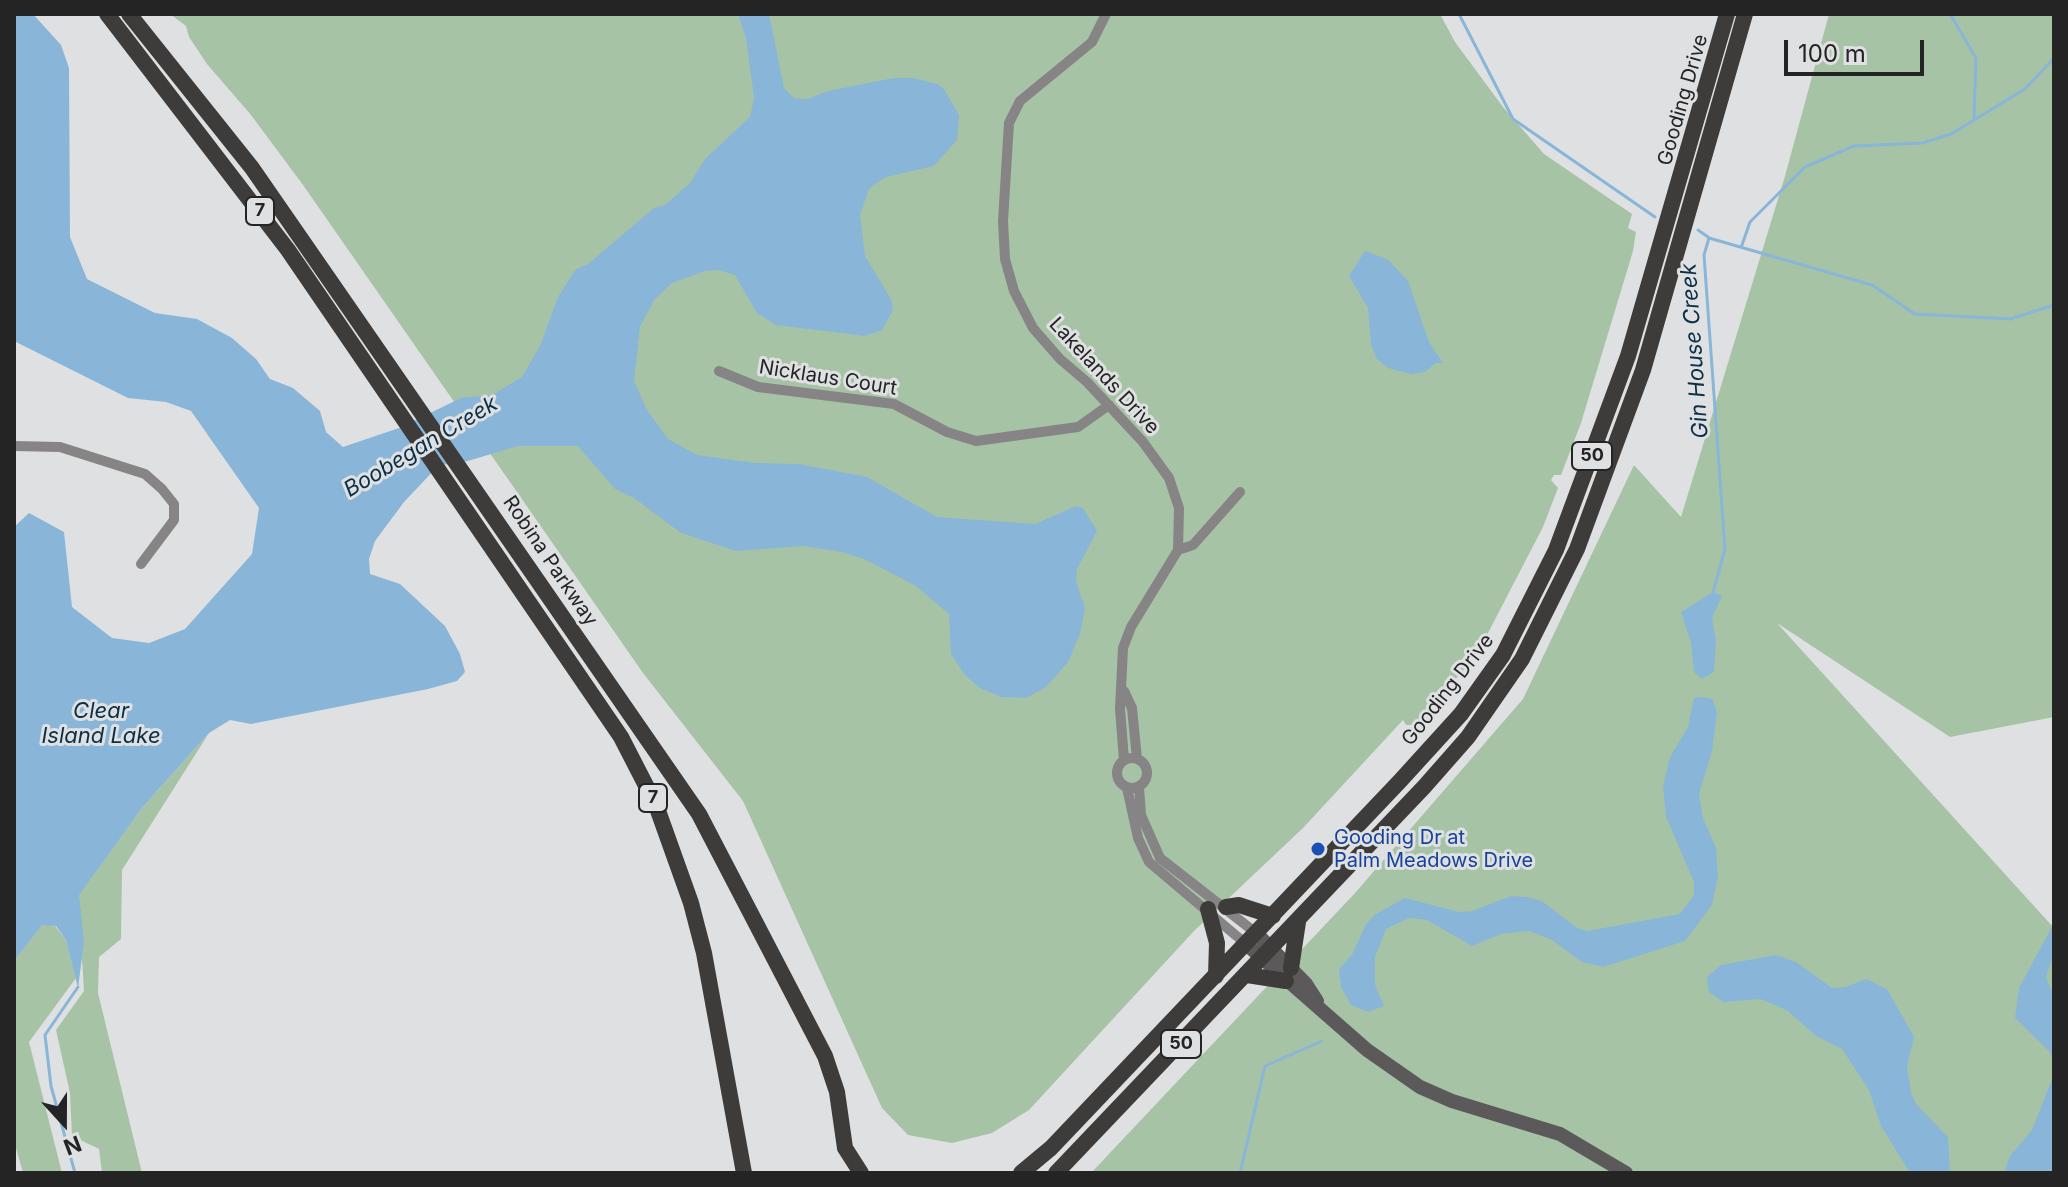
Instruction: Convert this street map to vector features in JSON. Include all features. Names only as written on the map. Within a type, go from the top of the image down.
[{"type":"main road","name":"Robina Parkway","points":[[107,14],[229,168],[403,414],[603,707],[656,805],[681,870],[704,953],[744,1173]]},
{"type":"main road","name":"Robina Parkway","points":[[129,14],[252,168],[421,407],[714,840],[825,1056],[837,1092],[845,1148],[861,1173]]},
{"type":"main road","name":"Gooding Drive","points":[[1021,1173],[1051,1148],[1216,976],[1461,714],[1503,655],[1537,594],[1578,496],[1628,356],[1727,14]]},
{"type":"main road","name":"Gooding Drive","points":[[1061,1170],[1298,922],[1468,737],[1505,686],[1547,614],[1597,498],[1643,370],[1745,14]]},
{"type":"main road","points":[[1226,907],[1239,905],[1273,916]]},
{"type":"main road","points":[[1208,909],[1217,943],[1216,976]]},
{"type":"main road","points":[[1247,975],[1288,975],[1298,922]]},
{"type":"street","name":"Lakelands Drive","points":[[1106,14],[1092,42],[1020,101],[1009,123],[1003,221],[1005,259],[1014,291],[1033,328],[1060,359],[1109,405],[1169,478],[1179,508],[1178,550]]},
{"type":"street","name":"Nicklaus Court","points":[[719,371],[758,387],[894,404],[947,432],[976,441],[1078,427],[1109,405]]},
{"type":"street","points":[[14,446],[60,447],[145,474],[162,489],[174,504],[174,520],[141,564]]},
{"type":"street","points":[[1240,492],[1193,545],[1178,550],[1131,627],[1123,648],[1120,709],[1124,760],[1117,772],[1119,782],[1127,788],[1138,838],[1149,862],[1251,939],[1367,1050],[1420,1087],[1452,1101],[1560,1134],[1626,1173]]},
{"type":"street","points":[[1123,689],[1132,708],[1137,759],[1147,772],[1139,787],[1141,815],[1160,858],[1226,907],[1251,939]]},
{"type":"street","points":[[1124,760],[1137,759]]},
{"type":"street","points":[[1127,788],[1139,787]]},
{"type":"green space","points":[[170,14],[1440,14],[1455,42],[1503,107],[1544,154],[1632,214],[1628,228],[1636,232],[1581,423],[1561,475],[1554,475],[1551,480],[1558,488],[1543,527],[1475,658],[1413,725],[1406,725],[1403,720],[1303,828],[1194,931],[1029,1110],[992,1133],[952,1143],[908,1135],[882,1108],[743,801],[643,673],[303,185],[251,115],[207,64],[189,37],[186,26]]},
{"type":"green space","points":[[1829,14],[2054,14],[2054,717],[1950,737],[1777,623],[2054,928],[2054,1173],[1091,1173],[1355,893],[1523,699],[1634,465],[1681,517],[1785,176]]},
{"type":"green space","points":[[209,733],[122,870],[121,939],[99,957],[98,993],[142,1173],[102,1173],[99,1149],[72,1136],[70,1093],[56,1030],[84,991],[78,895],[142,808]]},
{"type":"green space","points":[[42,924],[55,926],[66,940],[76,978],[29,1042],[62,1173],[23,1173],[14,1141],[14,961]]},
{"type":"water","points":[[14,14],[33,14],[61,45],[69,68],[70,237],[87,279],[155,313],[197,319],[232,338],[256,359],[270,379],[293,388],[320,411],[326,432],[343,447],[399,428],[461,398],[492,395],[522,377],[540,346],[558,297],[576,269],[588,264],[654,208],[665,205],[690,183],[705,159],[750,117],[754,98],[746,38],[738,14],[769,14],[784,88],[794,98],[807,99],[828,91],[894,78],[913,78],[937,84],[944,89],[959,115],[957,140],[934,166],[886,177],[875,184],[869,189],[860,215],[865,256],[891,299],[893,310],[882,330],[865,336],[776,325],[757,313],[735,275],[718,270],[705,271],[672,283],[654,300],[640,327],[634,381],[647,410],[668,439],[697,455],[756,463],[799,464],[867,477],[937,517],[1035,524],[1076,506],[1083,508],[1097,531],[1077,569],[1076,581],[1085,608],[1080,634],[1068,662],[1046,687],[1026,698],[1001,697],[980,688],[964,674],[951,654],[949,614],[916,586],[864,559],[842,552],[803,546],[736,551],[681,533],[634,498],[615,489],[578,446],[518,446],[461,463],[439,465],[404,502],[375,541],[369,559],[370,574],[400,584],[445,626],[460,654],[465,672],[457,681],[428,689],[251,724],[230,720],[209,733],[142,808],[79,895],[84,942],[78,988],[66,940],[56,926],[42,925],[14,961],[14,527],[29,513],[64,532],[72,607],[112,638],[149,643],[185,629],[252,554],[259,508],[191,411],[166,402],[128,398],[14,341]]},
{"type":"water","points":[[1365,251],[1387,259],[1408,281],[1429,342],[1443,363],[1436,363],[1425,372],[1412,374],[1388,368],[1377,359],[1371,345],[1368,308],[1349,276]]},
{"type":"water","points":[[1713,592],[1722,596],[1712,618],[1716,641],[1714,672],[1702,679],[1694,672],[1691,643],[1681,612]]},
{"type":"water","points":[[1694,698],[1712,699],[1717,712],[1712,751],[1699,794],[1703,818],[1716,848],[1718,877],[1712,905],[1685,941],[1603,967],[1582,962],[1552,940],[1529,931],[1501,934],[1472,946],[1427,920],[1409,918],[1386,929],[1375,957],[1375,985],[1384,1006],[1368,1012],[1351,1005],[1341,987],[1339,969],[1352,955],[1366,924],[1376,914],[1405,898],[1459,912],[1472,911],[1511,896],[1527,897],[1542,901],[1577,928],[1587,931],[1680,914],[1694,895],[1694,882],[1666,817],[1663,786],[1670,757],[1688,727]]},
{"type":"water","points":[[2054,923],[2054,953],[2046,977],[2054,997],[2054,1062],[2050,1052],[2015,1018],[2019,988]]},
{"type":"water","points":[[1776,955],[1796,962],[1832,988],[1846,987],[1866,979],[1887,989],[1914,1037],[1907,1066],[1911,1093],[1916,1104],[1948,1137],[1950,1173],[1910,1173],[1881,1126],[1869,1090],[1842,1049],[1816,1036],[1788,1011],[1773,1004],[1760,999],[1723,1002],[1709,992],[1707,977],[1721,965]]},
{"type":"water","points":[[2054,1074],[2054,1168],[2050,1173],[2004,1173],[2010,1156],[2032,1130]]},
{"type":"waterway","points":[[1459,14],[1513,119],[1655,217]]},
{"type":"waterway","points":[[1950,14],[1976,58],[1974,118]]},
{"type":"waterway","points":[[1742,245],[1750,222],[1805,167],[1854,146],[1922,143],[1951,134],[2025,89],[2054,58]]},
{"type":"waterway","points":[[1698,230],[1708,237]]},
{"type":"waterway","name":"Gin House Creek","points":[[1712,596],[1725,549],[1704,255],[1709,238],[1872,285],[1915,314],[2010,319],[2054,305]]},
{"type":"waterway","points":[[75,1173],[51,1086],[45,1035],[78,987]]},
{"type":"waterway","name":"Gin House Creek","points":[[1240,1173],[1265,1066],[1322,1041]]},
{"type":"place","name":"Gooding Dr at Palm Meadows Drive","points":[[1318,849]]},
{"type":"water label","name":"Boobegan Creek","points":[[421,447]]},
{"type":"water label","name":"Clear Island Lake","points":[[101,724]]}]
